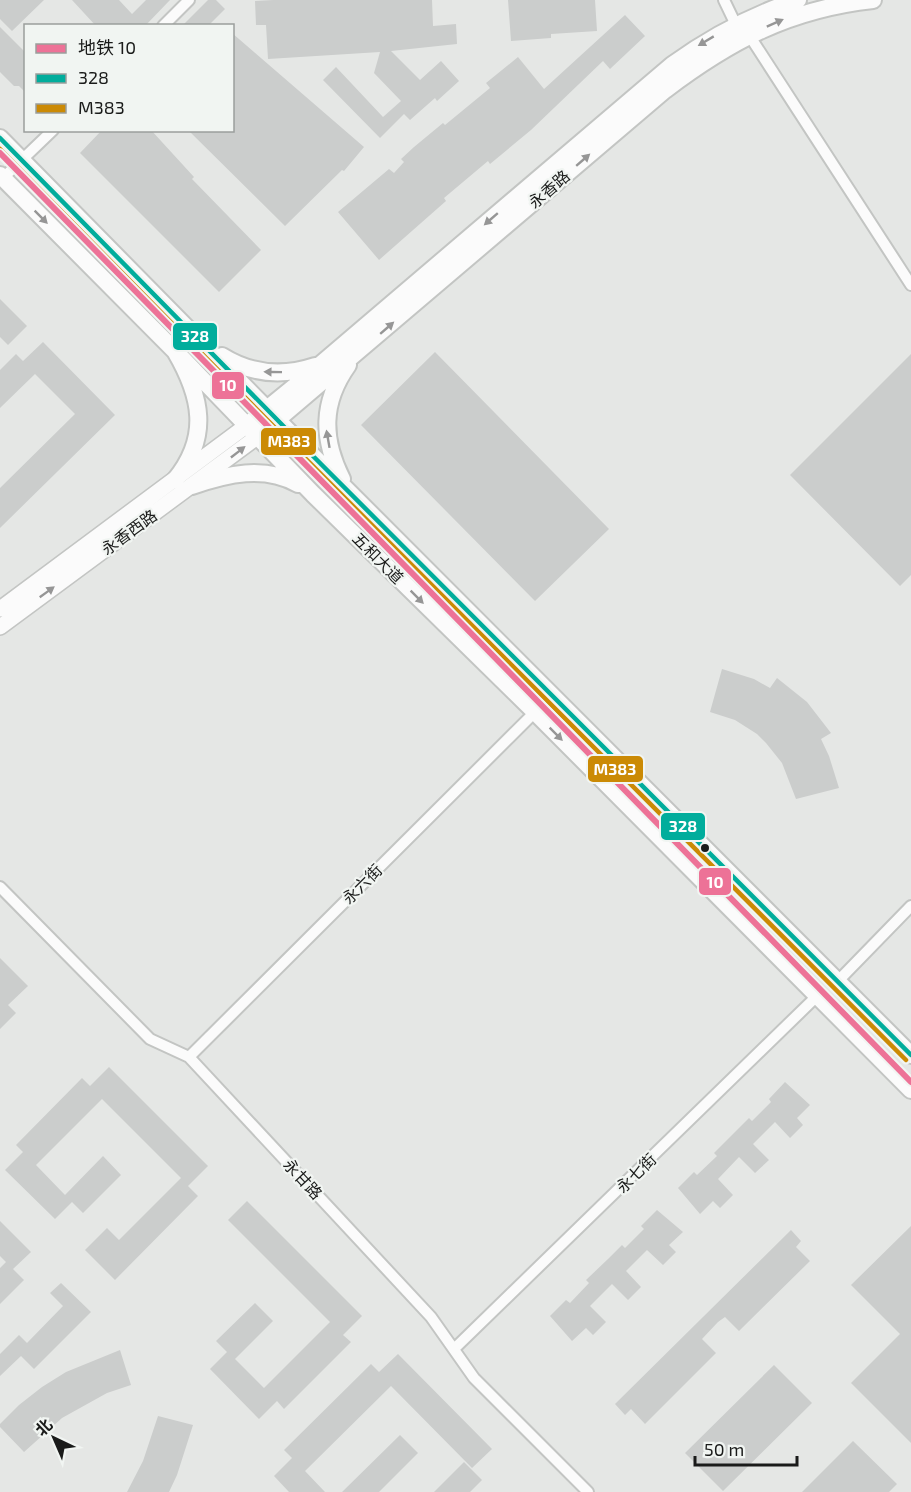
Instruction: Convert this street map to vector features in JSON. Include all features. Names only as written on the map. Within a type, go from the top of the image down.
[{"type":"main road","name":"永香路","points":[[272,414],[357,353],[665,90],[743,30],[755,16],[798,0]]},
{"type":"main road","name":"永香路","points":[[252,431],[328,358],[672,65],[699,46],[743,30],[816,9],[873,0]]},
{"type":"main road","name":"五和大道","points":[[0,138],[911,1055]]},
{"type":"main road","name":"五和大道","points":[[1,176],[313,494],[911,1090]]},
{"type":"main road","points":[[175,480],[192,455],[198,428],[194,392],[190,379],[175,351],[198,339],[242,366],[273,374],[303,370],[328,358]]},
{"type":"main road","points":[[333,514],[352,494],[334,460],[326,430],[327,414],[338,385],[357,353]]},
{"type":"main road","name":"永香西路","points":[[0,609],[175,480],[252,431]]},
{"type":"main road","name":"永香西路","points":[[0,627],[192,486],[252,431]]},
{"type":"main road","points":[[192,486],[230,474],[261,472],[286,477],[313,494]]},
{"type":"street","points":[[165,24],[189,0]]},
{"type":"street","points":[[724,0],[911,285]]},
{"type":"street","points":[[1,176],[22,160],[51,132]]},
{"type":"street","name":"永六街","points":[[189,1057],[534,712]]},
{"type":"street","name":"永甘路","points":[[0,887],[150,1039],[189,1057],[431,1317],[466,1370],[588,1492]]},
{"type":"street","points":[[838,981],[911,906]]},
{"type":"street","name":"永七街","points":[[454,1349],[817,996]]},
{"type":"building","points":[[0,0],[44,0],[12,31],[0,19]]},
{"type":"building","points":[[72,0],[119,0],[132,14],[146,0],[170,0],[147,24],[94,24]]},
{"type":"building","points":[[208,0],[216,0],[225,9],[210,24],[184,24]]},
{"type":"building","points":[[432,0],[433,26],[456,24],[457,44],[391,51],[420,80],[441,61],[459,81],[437,101],[435,98],[410,120],[404,114],[380,138],[323,80],[336,67],[383,117],[401,101],[374,73],[380,52],[268,59],[266,25],[256,25],[255,1]]},
{"type":"building","points":[[508,0],[595,0],[597,31],[551,34],[551,38],[511,41]]},
{"type":"building","points":[[625,15],[645,36],[610,69],[603,61],[531,130],[490,164],[488,161],[444,198],[446,201],[379,260],[338,212],[389,169],[394,173],[404,162],[401,159],[443,123],[445,125],[490,88],[486,83],[518,57],[544,89]]},
{"type":"building","points":[[0,27],[24,51],[24,91],[19,86],[14,86],[0,72]]},
{"type":"building","points":[[234,35],[364,147],[344,171],[342,170],[285,226],[190,132],[234,132]]},
{"type":"building","points":[[100,132],[153,132],[194,177],[192,179],[261,250],[219,292],[80,153]]},
{"type":"building","points":[[0,299],[27,326],[8,345],[0,337]]},
{"type":"building","points":[[43,342],[115,415],[0,528],[0,488],[75,414],[35,374],[0,408],[0,370],[16,354],[23,361]]},
{"type":"building","points":[[435,352],[609,529],[535,601],[361,425]]},
{"type":"building","points":[[911,354],[911,575],[900,586],[790,475]]},
{"type":"building","points":[[722,669],[754,679],[770,688],[777,678],[807,702],[831,733],[821,739],[839,788],[796,799],[782,763],[766,743],[757,734],[735,720],[710,712]]},
{"type":"building","points":[[0,958],[28,986],[8,1005],[16,1013],[0,1029]]},
{"type":"building","points":[[109,1067],[208,1166],[188,1186],[198,1196],[115,1280],[85,1250],[107,1228],[119,1240],[181,1178],[102,1099],[36,1165],[65,1195],[103,1156],[121,1175],[83,1213],[72,1202],[55,1219],[5,1170],[23,1152],[16,1145],[82,1078],[90,1086]]},
{"type":"building","points":[[785,1082],[810,1105],[797,1118],[803,1125],[790,1138],[775,1122],[753,1144],[769,1160],[755,1173],[739,1157],[718,1179],[733,1195],[720,1208],[713,1201],[700,1214],[678,1188],[694,1172],[697,1175],[717,1156],[714,1153],[749,1118],[752,1121],[771,1102],[769,1099]]},
{"type":"building","points":[[247,1201],[362,1316],[343,1335],[351,1342],[284,1409],[277,1401],[259,1419],[210,1369],[227,1352],[216,1341],[255,1303],[273,1321],[235,1359],[264,1388],[330,1322],[228,1220]]},
{"type":"building","points":[[657,1210],[683,1232],[669,1245],[676,1252],[663,1265],[647,1250],[626,1271],[641,1287],[628,1300],[612,1284],[590,1306],[606,1322],[593,1335],[586,1328],[572,1341],[550,1316],[566,1300],[570,1303],[589,1283],[586,1280],[622,1245],[625,1248],[644,1229],[641,1226]]},
{"type":"building","points":[[0,1221],[31,1252],[13,1269],[24,1280],[0,1304],[0,1268],[6,1262],[0,1256]]},
{"type":"building","points":[[911,1226],[911,1443],[851,1383],[900,1334],[851,1285]]},
{"type":"building","points":[[791,1230],[801,1241],[796,1247],[810,1261],[739,1331],[725,1317],[718,1322],[702,1339],[716,1353],[645,1424],[631,1409],[625,1415],[615,1404]]},
{"type":"building","points":[[61,1283],[91,1312],[34,1369],[21,1356],[0,1376],[0,1354],[19,1335],[27,1343],[63,1306],[50,1293]]},
{"type":"building","points":[[120,1350],[131,1385],[107,1393],[62,1418],[24,1452],[0,1427],[0,1424],[19,1405],[42,1387],[66,1372]]},
{"type":"building","points":[[398,1354],[492,1449],[472,1468],[391,1386],[305,1471],[325,1492],[289,1492],[274,1476],[292,1458],[284,1450],[371,1364],[379,1372]]},
{"type":"building","points":[[774,1365],[812,1403],[723,1491],[685,1453]]},
{"type":"building","points":[[158,1416],[193,1425],[177,1475],[169,1492],[127,1492],[143,1461]]},
{"type":"building","points":[[400,1435],[418,1453],[379,1492],[342,1492]]},
{"type":"building","points":[[853,1441],[897,1484],[889,1492],[802,1492]]},
{"type":"building","points":[[464,1462],[482,1480],[470,1492],[434,1492]]},
{"type":"metro line","name":"10","points":[[0,153],[911,1082]]},
{"type":"transit line","name":"328","points":[[0,138],[305,448],[911,1055]]},
{"type":"transit line","name":"M383","points":[[0,149],[906,1060]]}]
